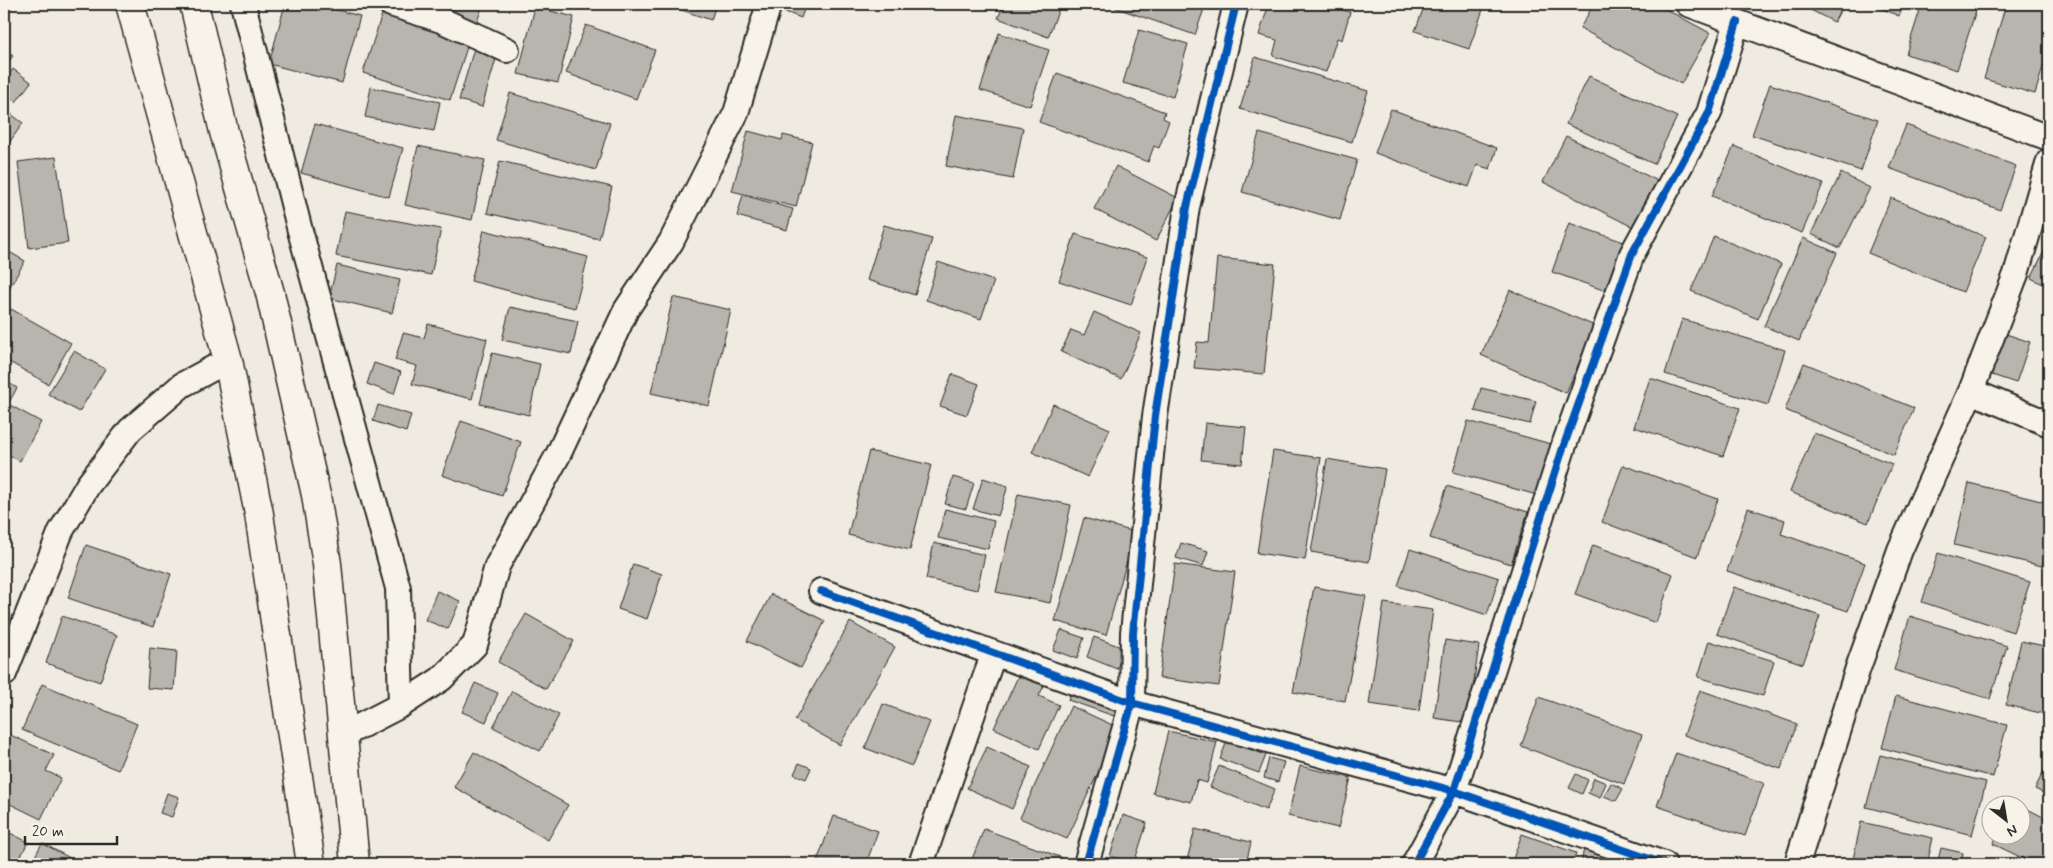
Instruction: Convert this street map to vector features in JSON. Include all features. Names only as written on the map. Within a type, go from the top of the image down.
[{"type":"main road","points":[[130,4],[228,360],[259,514],[311,864]]},
{"type":"main road","points":[[194,4],[224,132],[270,293],[316,495],[327,564],[355,864]]},
{"type":"street","points":[[244,4],[298,227],[398,588],[401,705]]},
{"type":"street","points":[[390,4],[441,20],[507,50]]},
{"type":"street","points":[[343,735],[401,705],[441,679],[474,645],[497,566],[558,455],[626,310],[671,242],[736,113],[770,4]]},
{"type":"street","points":[[1086,864],[1132,703],[1133,633],[1154,416],[1187,207],[1236,4]]},
{"type":"street","points":[[1688,4],[2049,138]]},
{"type":"street","points":[[1414,864],[1454,791],[1564,448],[1632,254],[1709,113],[1737,22]]},
{"type":"street","points":[[1797,864],[1858,668],[1900,550],[1971,391],[2016,274],[2049,161]]},
{"type":"street","points":[[4,674],[61,531],[88,485],[130,430],[149,413],[182,385],[228,360]]},
{"type":"street","points":[[1971,391],[2049,424]]},
{"type":"street","points":[[821,591],[1132,703],[1454,791],[1664,864]]},
{"type":"street","points":[[921,864],[994,654]]},
{"type":"building","points":[[285,4],[314,4],[360,16],[342,83],[269,64]]},
{"type":"building","points":[[423,4],[483,4],[477,22]]},
{"type":"building","points":[[664,4],[716,4],[711,20]]},
{"type":"building","points":[[773,4],[806,4],[801,18],[772,7]]},
{"type":"building","points":[[1004,4],[1061,4],[1048,37],[998,18]]},
{"type":"building","points":[[1105,4],[1198,4],[1205,6],[1195,35]]},
{"type":"building","points":[[1269,4],[1323,4],[1350,12],[1342,40],[1337,38],[1326,72],[1273,56],[1277,40],[1259,35]]},
{"type":"building","points":[[1425,4],[1485,4],[1469,49],[1415,31]]},
{"type":"building","points":[[1594,4],[1656,4],[1710,33],[1681,84],[1580,28]]},
{"type":"building","points":[[1799,4],[1844,4],[1834,22]]},
{"type":"building","points":[[1871,4],[1905,4],[1899,16]]},
{"type":"building","points":[[1922,4],[1978,4],[1957,70],[1906,54]]},
{"type":"building","points":[[2006,4],[2049,4],[2049,47],[2035,94],[1984,79]]},
{"type":"building","points":[[535,7],[574,17],[558,83],[518,74]]},
{"type":"building","points":[[382,14],[469,41],[450,100],[363,73]]},
{"type":"building","points":[[586,25],[655,50],[636,99],[566,73]]},
{"type":"building","points":[[1139,30],[1188,44],[1173,97],[1123,83]]},
{"type":"building","points":[[999,33],[1049,50],[1030,106],[980,90]]},
{"type":"building","points":[[475,45],[498,52],[482,107],[459,100]]},
{"type":"building","points":[[4,49],[13,56],[4,67]]},
{"type":"building","points":[[1255,57],[1368,91],[1352,142],[1240,109]]},
{"type":"building","points":[[13,69],[31,82],[16,102],[4,93],[4,82]]},
{"type":"building","points":[[1057,73],[1165,112],[1163,118],[1169,121],[1159,148],[1154,146],[1148,162],[1039,122]]},
{"type":"building","points":[[1589,76],[1677,117],[1654,164],[1566,124]]},
{"type":"building","points":[[1770,84],[1878,120],[1861,171],[1752,135]]},
{"type":"building","points":[[371,87],[440,102],[434,131],[365,117]]},
{"type":"building","points":[[510,93],[610,123],[596,170],[496,140]]},
{"type":"building","points":[[4,109],[23,123],[4,150]]},
{"type":"building","points":[[1391,109],[1497,148],[1490,169],[1477,165],[1469,187],[1375,153]]},
{"type":"building","points":[[956,115],[1023,128],[1013,179],[946,166]]},
{"type":"building","points":[[315,124],[403,148],[389,197],[301,173]]},
{"type":"building","points":[[1906,125],[2016,166],[2000,210],[1889,168]]},
{"type":"building","points":[[748,131],[782,140],[783,135],[812,142],[796,207],[732,191]]},
{"type":"building","points":[[1259,133],[1357,160],[1340,220],[1242,192]]},
{"type":"building","points":[[1566,136],[1658,181],[1635,228],[1543,182]]},
{"type":"building","points":[[418,146],[485,160],[472,220],[405,205]]},
{"type":"building","points":[[1734,146],[1823,184],[1802,233],[1712,196]]},
{"type":"building","points":[[56,157],[68,243],[29,248],[18,162]]},
{"type":"building","points":[[500,161],[612,187],[599,239],[487,213]]},
{"type":"building","points":[[1116,166],[1178,198],[1156,241],[1094,209]]},
{"type":"building","points":[[1841,173],[1870,188],[1840,248],[1811,234]]},
{"type":"building","points":[[743,195],[793,209],[787,230],[737,216]]},
{"type":"building","points":[[1891,198],[1986,237],[1963,292],[1868,253]]},
{"type":"building","points":[[345,211],[441,229],[431,275],[336,256]]},
{"type":"building","points":[[1569,223],[1624,242],[1606,291],[1552,272]]},
{"type":"building","points":[[884,225],[932,239],[915,295],[867,280]]},
{"type":"building","points":[[484,230],[588,257],[575,308],[471,281]]},
{"type":"building","points":[[1075,234],[1147,257],[1131,305],[1059,281]]},
{"type":"building","points":[[1714,236],[1781,264],[1758,319],[1691,291]]},
{"type":"building","points":[[1803,238],[1837,253],[1799,341],[1764,326]]},
{"type":"building","points":[[2049,241],[2049,287],[2031,278]]},
{"type":"building","points":[[4,249],[25,261],[4,297]]},
{"type":"building","points":[[1217,258],[1275,264],[1264,374],[1194,368],[1197,342],[1209,343]]},
{"type":"building","points":[[938,262],[994,281],[981,319],[926,300]]},
{"type":"building","points":[[337,265],[400,280],[392,313],[329,298]]},
{"type":"building","points":[[1510,290],[1595,326],[1566,393],[1481,355]]},
{"type":"building","points":[[673,297],[731,310],[709,406],[651,393]]},
{"type":"building","points":[[510,307],[578,321],[571,354],[502,340]]},
{"type":"building","points":[[11,309],[71,343],[48,384],[4,359],[4,322]]},
{"type":"building","points":[[1094,312],[1141,333],[1121,379],[1061,352],[1071,330],[1084,335]]},
{"type":"building","points":[[1682,319],[1785,350],[1768,405],[1665,374]]},
{"type":"building","points":[[428,324],[487,339],[472,399],[412,384],[417,366],[395,360],[403,333],[424,338]]},
{"type":"building","points":[[2000,332],[2030,342],[2016,383],[1986,373]]},
{"type":"building","points":[[74,351],[105,369],[79,412],[48,394]]},
{"type":"building","points":[[492,353],[540,364],[529,415],[480,404]]},
{"type":"building","points":[[374,363],[401,372],[394,394],[367,384]]},
{"type":"building","points":[[1804,363],[1914,408],[1894,455],[1785,410]]},
{"type":"building","points":[[952,374],[979,384],[967,415],[940,406]]},
{"type":"building","points":[[1650,378],[1740,408],[1723,456],[1634,427]]},
{"type":"building","points":[[4,380],[17,388],[8,404],[41,422],[20,461],[4,452]]},
{"type":"building","points":[[1481,388],[1536,401],[1530,424],[1475,411]]},
{"type":"building","points":[[1053,404],[1110,429],[1088,477],[1032,452]]},
{"type":"building","points":[[378,405],[411,415],[406,432],[373,421]]},
{"type":"building","points":[[461,421],[521,442],[502,496],[442,475]]},
{"type":"building","points":[[1468,421],[1551,444],[1537,495],[1453,472]]},
{"type":"building","points":[[1205,423],[1246,427],[1242,464],[1201,460]]},
{"type":"building","points":[[1814,433],[1892,464],[1868,523],[1790,492]]},
{"type":"building","points":[[869,451],[931,465],[910,550],[848,535]]},
{"type":"building","points":[[1273,451],[1321,458],[1305,560],[1257,553]]},
{"type":"building","points":[[1327,459],[1385,469],[1369,562],[1311,552]]},
{"type":"building","points":[[1623,465],[1718,499],[1697,557],[1602,522]]},
{"type":"building","points":[[953,477],[974,483],[966,509],[945,504]]},
{"type":"building","points":[[983,478],[1008,486],[998,516],[973,509]]},
{"type":"building","points":[[1969,483],[2049,503],[2049,514],[2045,531],[2049,532],[2049,537],[2042,566],[1954,545]]},
{"type":"building","points":[[1447,486],[1528,512],[1511,564],[1430,538]]},
{"type":"building","points":[[1018,494],[1071,505],[1050,603],[996,592]]},
{"type":"building","points":[[1748,508],[1785,520],[1781,534],[1865,563],[1848,611],[1727,571]]},
{"type":"building","points":[[945,509],[994,521],[988,549],[938,538]]},
{"type":"building","points":[[1084,518],[1135,532],[1106,635],[1055,621]]},
{"type":"building","points":[[934,543],[985,555],[977,590],[926,579]]},
{"type":"building","points":[[1181,543],[1208,551],[1203,566],[1176,558]]},
{"type":"building","points":[[86,545],[171,574],[153,627],[68,598]]},
{"type":"building","points":[[1593,545],[1673,574],[1656,623],[1575,594]]},
{"type":"building","points":[[1410,549],[1499,578],[1487,615],[1398,586]]},
{"type":"building","points":[[1938,553],[2030,582],[2013,632],[1922,602]]},
{"type":"building","points":[[633,564],[662,574],[647,619],[618,609]]},
{"type":"building","points":[[1175,564],[1235,572],[1219,686],[1159,678]]},
{"type":"building","points":[[1314,587],[1366,596],[1345,701],[1293,692]]},
{"type":"building","points":[[1734,587],[1820,616],[1803,664],[1717,634]]},
{"type":"building","points":[[437,591],[460,601],[448,629],[425,620]]},
{"type":"building","points":[[771,594],[825,621],[801,668],[747,641]]},
{"type":"building","points":[[1384,603],[1433,610],[1419,711],[1369,704]]},
{"type":"building","points":[[526,614],[574,641],[546,689],[498,662]]},
{"type":"building","points":[[62,616],[117,635],[100,682],[46,663]]},
{"type":"building","points":[[1910,616],[2007,646],[1990,699],[1894,670]]},
{"type":"building","points":[[850,622],[895,647],[840,745],[795,720]]},
{"type":"building","points":[[1061,630],[1084,638],[1077,659],[1053,650]]},
{"type":"building","points":[[1094,637],[1124,648],[1117,669],[1087,657]]},
{"type":"building","points":[[1445,640],[1479,645],[1468,723],[1434,718]]},
{"type":"building","points":[[1709,641],[1774,661],[1763,696],[1698,677]]},
{"type":"building","points":[[2021,641],[2049,647],[2049,715],[2006,705]]},
{"type":"building","points":[[150,648],[177,651],[174,690],[147,688]]},
{"type":"building","points":[[1022,668],[1047,679],[1039,696],[1059,705],[1039,749],[994,728]]},
{"type":"building","points":[[475,683],[498,693],[486,722],[462,712]]},
{"type":"building","points":[[42,684],[137,724],[118,770],[22,730]]},
{"type":"building","points":[[1073,685],[1119,701],[1114,716],[1068,700]]},
{"type":"building","points":[[1700,690],[1797,724],[1781,769],[1684,735]]},
{"type":"building","points":[[512,691],[559,715],[540,751],[493,727]]},
{"type":"building","points":[[1896,696],[2007,725],[1993,777],[1882,748]]},
{"type":"building","points":[[1539,697],[1642,735],[1624,784],[1521,746]]},
{"type":"building","points":[[883,704],[930,722],[912,766],[865,748]]},
{"type":"building","points":[[1071,706],[1119,728],[1067,839],[1020,818]]},
{"type":"building","points":[[1168,731],[1217,742],[1207,783],[1197,780],[1191,802],[1153,793]]},
{"type":"building","points":[[4,732],[54,755],[46,771],[61,778],[41,819],[4,801]]},
{"type":"building","points":[[1227,741],[1266,755],[1259,773],[1220,759]]},
{"type":"building","points":[[987,747],[1031,767],[1012,809],[967,788]]},
{"type":"building","points":[[474,752],[568,805],[548,840],[454,787]]},
{"type":"building","points":[[1676,753],[1764,783],[1745,836],[1657,806]]},
{"type":"building","points":[[1880,755],[1986,782],[1982,796],[1980,796],[1980,805],[1972,835],[1866,807]]},
{"type":"building","points":[[1269,758],[1284,762],[1278,782],[1264,778]]},
{"type":"building","points":[[2049,760],[2049,796],[2035,789]]},
{"type":"building","points":[[799,763],[811,768],[806,779],[794,774]]},
{"type":"building","points":[[1219,766],[1275,789],[1266,810],[1210,787]]},
{"type":"building","points":[[1300,766],[1351,778],[1338,828],[1288,816]]},
{"type":"building","points":[[1576,774],[1588,780],[1582,794],[1569,788]]},
{"type":"building","points":[[1594,778],[1606,783],[1600,798],[1588,793]]},
{"type":"building","points":[[1611,783],[1623,789],[1616,801],[1604,796]]},
{"type":"building","points":[[167,793],[179,797],[172,817],[160,813]]},
{"type":"building","points":[[2030,810],[2049,820],[2049,864],[2035,864],[1997,846],[2030,846]]},
{"type":"building","points":[[1123,815],[1147,823],[1134,863],[1110,856]]},
{"type":"building","points":[[834,816],[878,831],[866,864],[816,864]]},
{"type":"building","points":[[1861,822],[1933,838],[1927,864],[1852,864]]},
{"type":"building","points":[[984,829],[1068,860],[1066,864],[970,864]]},
{"type":"building","points":[[1195,829],[1251,842],[1246,864],[1186,864]]},
{"type":"building","points":[[4,830],[28,842],[17,864],[4,864]]},
{"type":"building","points":[[1522,834],[1576,853],[1572,864],[1511,864]]},
{"type":"building","points":[[42,843],[81,864],[31,864]]},
{"type":"building","points":[[1584,848],[1602,852],[1600,864],[1581,864]]},
{"type":"building","points":[[1941,848],[1963,853],[1961,864],[1937,864]]},
{"type":"cycle path","points":[[1086,864],[1132,703],[1133,633],[1155,416],[1187,207],[1236,4]]},
{"type":"cycle path","points":[[1414,864],[1454,791],[1563,448],[1632,254],[1709,113],[1737,22]]},
{"type":"cycle path","points":[[821,591],[1132,703],[1454,791],[1664,864]]}]
